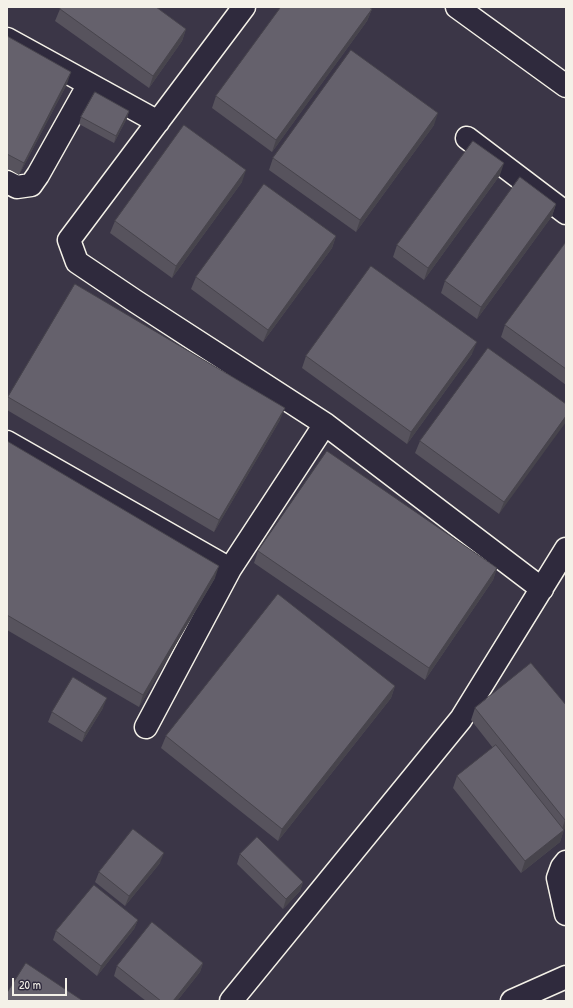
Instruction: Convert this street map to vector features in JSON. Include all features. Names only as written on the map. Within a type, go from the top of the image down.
[{"type":"street","points":[[244,7],[69,240],[77,262],[325,424],[542,589]]},
{"type":"street","points":[[457,7],[566,86]]},
{"type":"street","points":[[7,39],[158,122]]},
{"type":"street","points":[[7,182],[17,187],[30,185],[38,175],[89,84]]},
{"type":"street","points":[[467,138],[566,212]]},
{"type":"street","points":[[146,727],[230,569],[325,424]]},
{"type":"street","points":[[7,442],[230,569]]},
{"type":"street","points":[[231,1001],[461,719],[566,549]]},
{"type":"street","points":[[566,862],[562,867],[558,878],[566,914]]},
{"type":"street","points":[[512,1001],[566,977]]},
{"type":"building","points":[[61,7],[156,7],[186,29],[153,76],[60,9]]},
{"type":"building","points":[[281,7],[369,7],[372,9],[276,140],[216,96]]},
{"type":"building","points":[[7,36],[71,72],[24,163],[7,154]]},
{"type":"building","points":[[351,50],[438,113],[360,220],[273,158]]},
{"type":"building","points":[[95,92],[129,111],[116,136],[81,117]]},
{"type":"building","points":[[184,125],[246,170],[176,266],[115,221]]},
{"type":"building","points":[[473,141],[504,163],[428,268],[397,245]]},
{"type":"building","points":[[520,177],[556,204],[481,307],[445,281]]},
{"type":"building","points":[[264,184],[336,236],[268,330],[196,277]]},
{"type":"building","points":[[566,242],[566,369],[505,325]]},
{"type":"building","points":[[371,266],[477,342],[411,432],[306,356]]},
{"type":"building","points":[[75,284],[285,408],[219,520],[8,397]]},
{"type":"building","points":[[488,348],[566,404],[566,416],[504,502],[420,441]]},
{"type":"building","points":[[7,441],[219,566],[143,695],[7,615]]},
{"type":"building","points":[[327,451],[497,568],[429,668],[258,551]]},
{"type":"building","points":[[278,594],[395,686],[282,829],[166,736]]},
{"type":"building","points":[[531,663],[566,705],[565,820],[475,708]]},
{"type":"building","points":[[73,677],[107,698],[85,733],[52,712]]},
{"type":"building","points":[[496,745],[564,830],[525,861],[457,776]]},
{"type":"building","points":[[133,829],[164,853],[129,896],[99,872]]},
{"type":"building","points":[[257,837],[303,882],[286,899],[240,854]]},
{"type":"building","points":[[94,885],[138,920],[101,966],[56,931]]},
{"type":"building","points":[[152,922],[203,963],[173,1001],[161,1001],[117,966]]},
{"type":"building","points":[[26,963],[83,1001],[7,1001],[7,993]]}]
